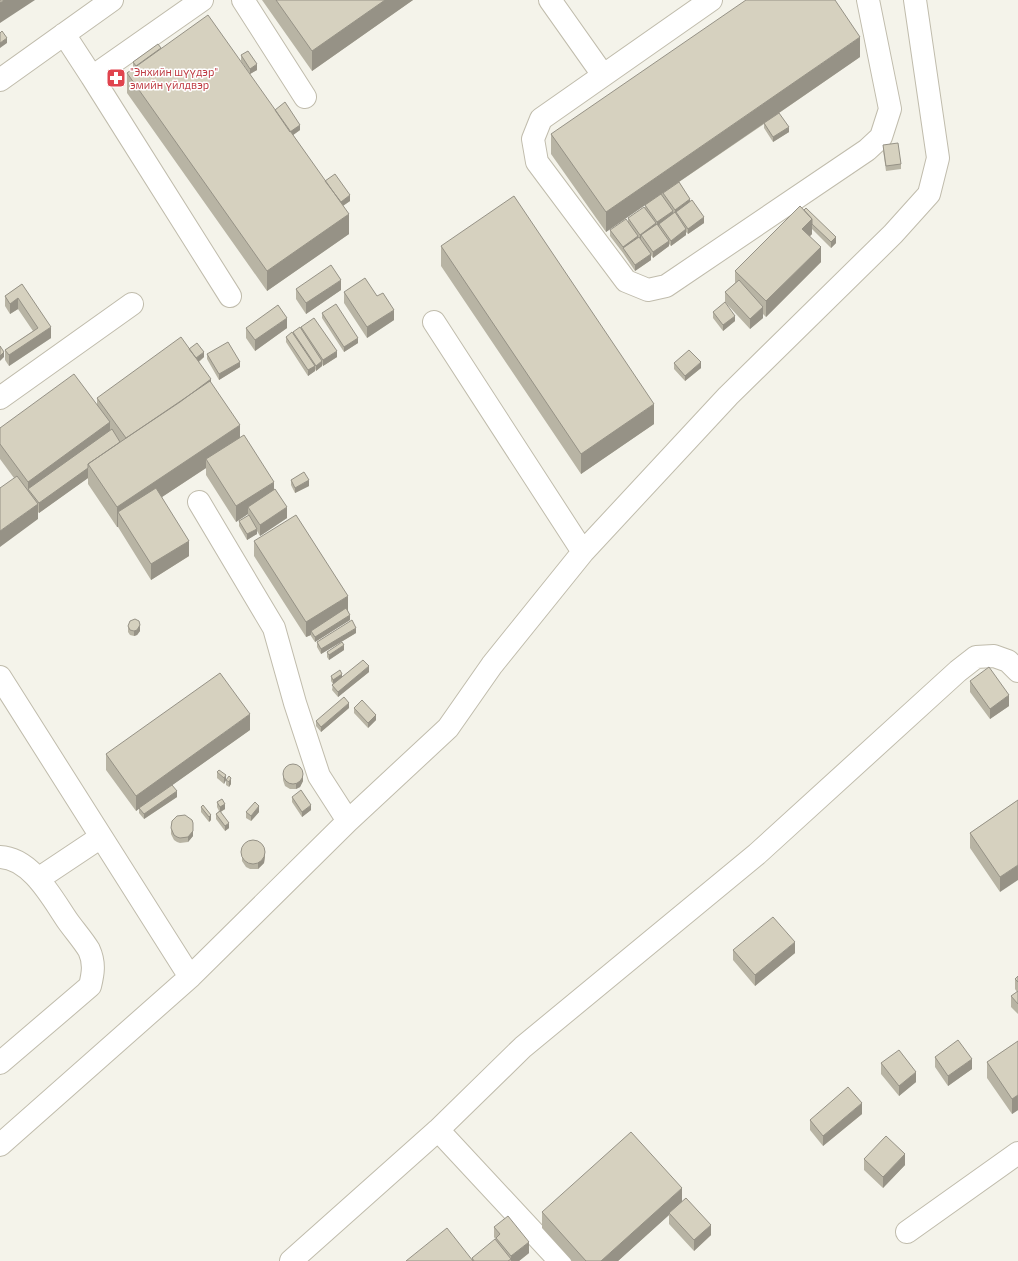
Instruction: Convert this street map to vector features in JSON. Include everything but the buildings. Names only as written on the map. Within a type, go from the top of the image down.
[{"type":"street","points":[[0,80],[112,0]]},
{"type":"street","points":[[92,77],[202,0]]},
{"type":"street","points":[[243,0],[305,97]]},
{"type":"street","points":[[550,0],[603,75]]},
{"type":"street","points":[[711,0],[541,119],[533,139],[537,162],[626,281],[648,290],[666,286],[867,150],[881,137],[890,109],[868,0]]},
{"type":"street","points":[[0,1145],[190,977],[348,821],[448,728],[492,665],[583,552],[728,396],[893,234],[929,194],[938,158],[915,0]]},
{"type":"street","points":[[64,34],[230,296]]},
{"type":"street","points":[[0,398],[132,304]]},
{"type":"street","points":[[434,322],[583,552]]},
{"type":"street","points":[[199,502],[274,628],[297,710],[319,776],[348,821]]},
{"type":"street","points":[[291,1261],[438,1130],[523,1046],[757,854],[958,670],[976,657],[994,656],[1008,661],[1018,670]]},
{"type":"street","points":[[0,677],[190,977]]},
{"type":"street","points":[[38,879],[101,837]]},
{"type":"street","points":[[0,857],[6,857],[21,864],[38,879],[89,951],[94,969],[90,986],[0,1063]]},
{"type":"street","points":[[438,1130],[560,1261]]},
{"type":"street","points":[[907,1232],[1018,1152]]},
{"type":"place","name":"\"Энхийн шүүдэр\" эмийн үйлдвэр","points":[[116,78]]}]
